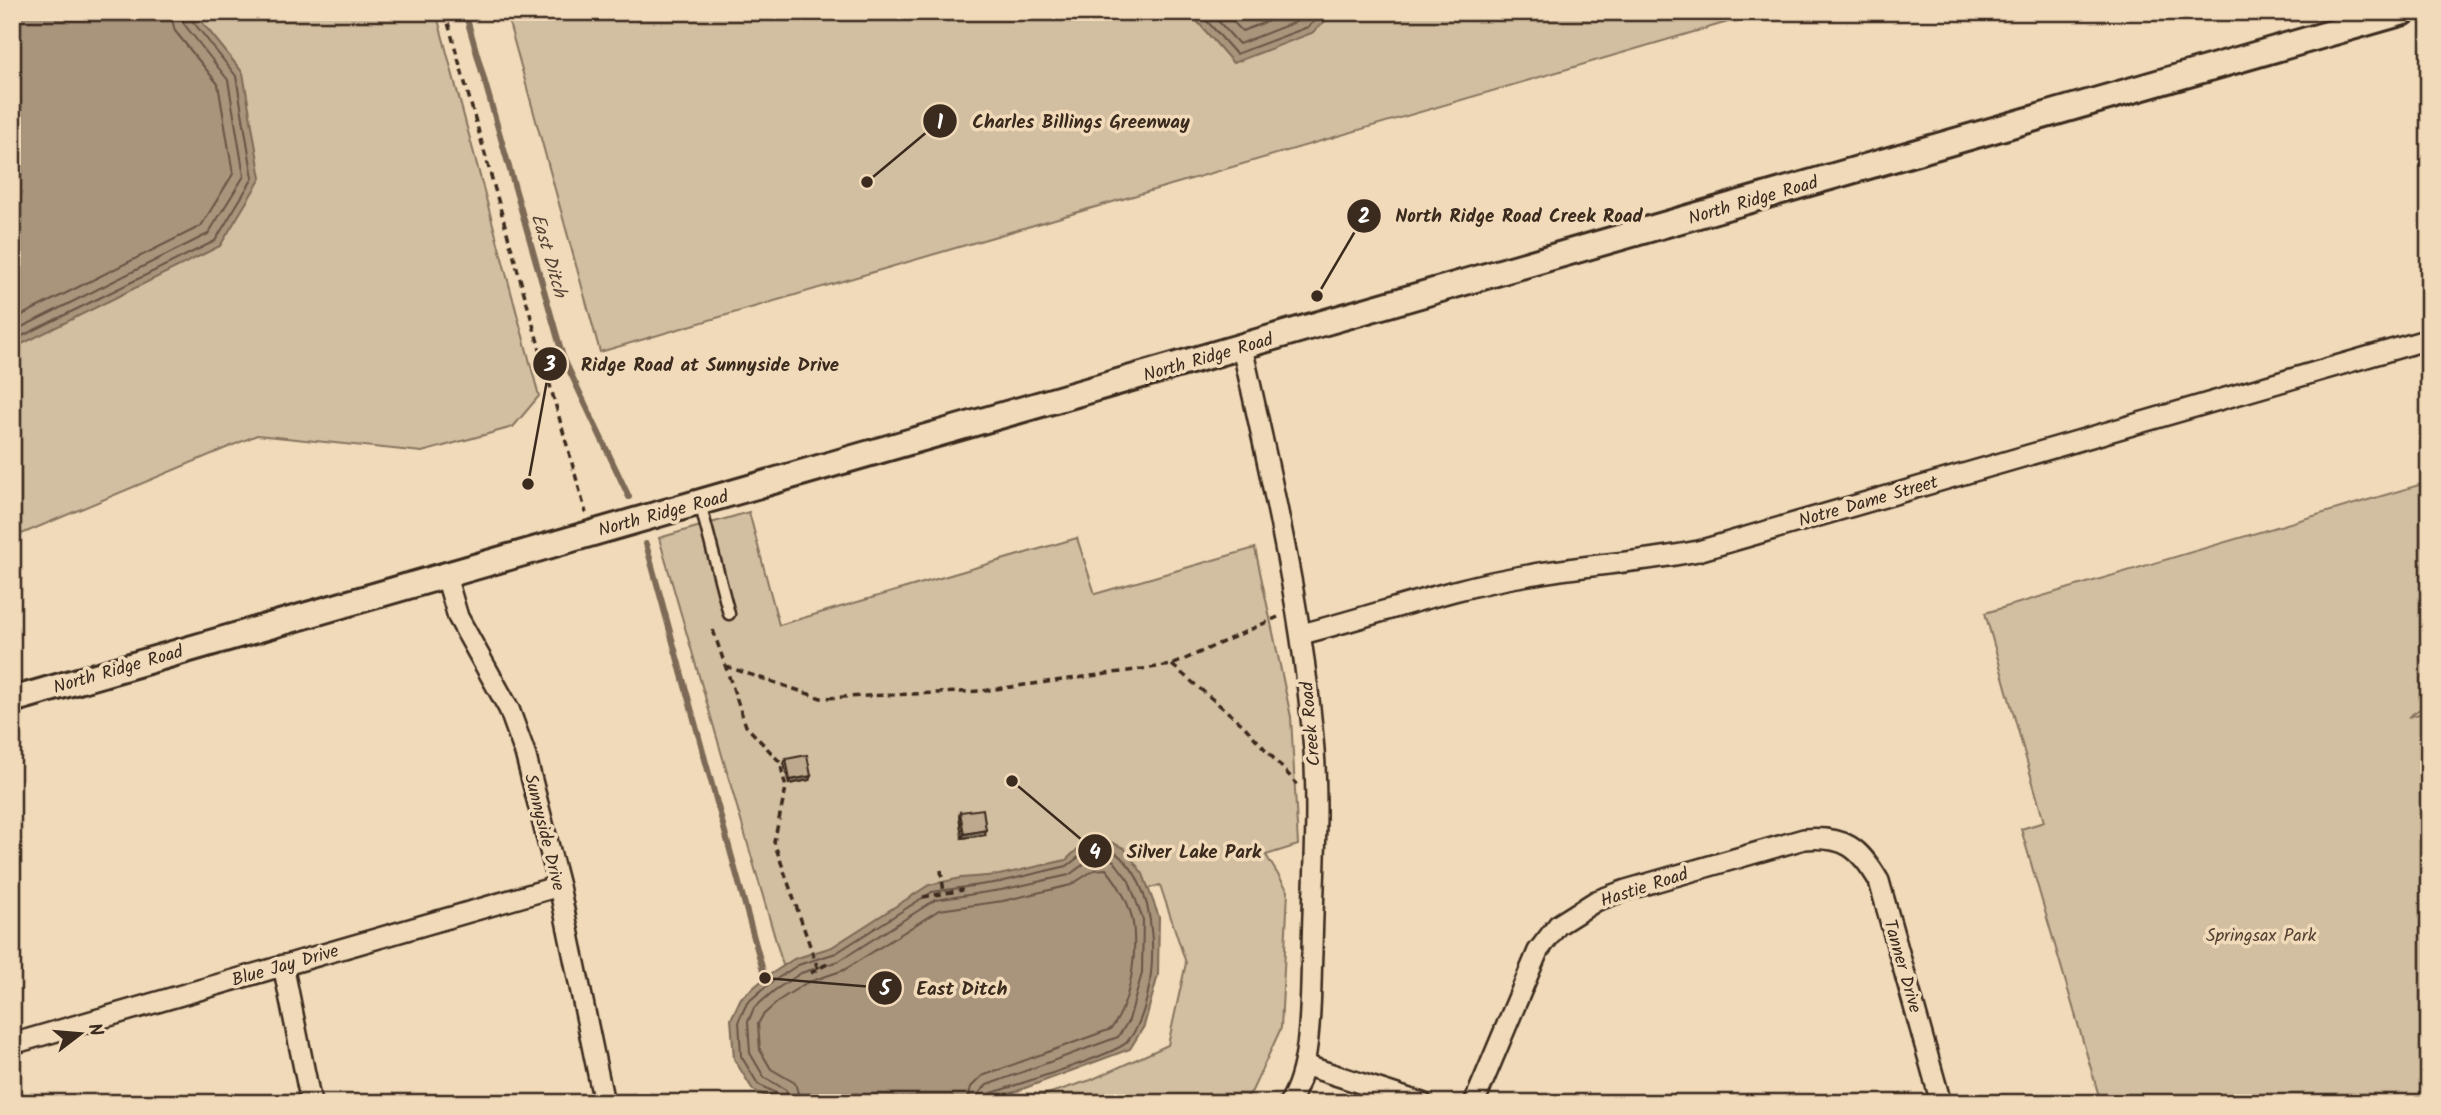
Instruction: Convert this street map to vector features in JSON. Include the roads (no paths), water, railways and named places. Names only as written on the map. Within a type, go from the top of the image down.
[{"type":"street","name":"North Ridge Road","points":[[12,700],[2404,12]]},
{"type":"street","name":"Notre Dame Street","points":[[1301,634],[1474,586],[1530,575],[1643,562],[1698,551],[2429,339]]},
{"type":"street","name":"Creek Road","points":[[1242,347],[1277,502],[1301,634],[1314,753],[1311,976],[1304,1065],[1298,1090],[1289,1103]]},
{"type":"street","name":"Sunnyside Drive","points":[[446,576],[457,617],[509,709],[526,753],[559,886],[604,1103]]},
{"type":"street","name":"Hastie Road","points":[[1474,1103],[1538,951],[1558,925],[1596,901],[1791,843],[1821,838],[1845,842]]},
{"type":"street","name":"Tanner Drive","points":[[1845,842],[1864,855],[1880,881],[1941,1103]]},
{"type":"street","name":"Blue Jay Drive","points":[[12,1044],[559,886]]},
{"type":"street","points":[[283,965],[311,1103]]},
{"type":"street","points":[[1304,1065],[1422,1103]]},
{"type":"lane","points":[[700,503],[729,614]]},
{"type":"water","points":[[12,12],[194,12],[243,73],[261,178],[220,246],[12,349]]},
{"type":"water","points":[[1189,12],[1335,12],[1312,33],[1233,63]]},
{"type":"water","points":[[1104,839],[1124,848],[1143,874],[1159,917],[1158,975],[1144,1026],[1130,1049],[985,1103],[781,1103],[753,1090],[734,1059],[731,1019],[741,998],[765,978],[794,959],[832,947],[929,885],[961,878],[999,875],[1066,860],[1080,847]]},
{"type":"waterway","name":"East Ditch","points":[[465,12],[563,357],[629,497]]},
{"type":"waterway","name":"East Ditch","points":[[646,544],[765,978]]},
{"type":"place","name":"Charles Billings Greenway","points":[[867,182]]},
{"type":"place","name":"North Ridge Road Creek Road","points":[[1317,296]]},
{"type":"place","name":"Ridge Road at Sunnyside Drive","points":[[528,484]]},
{"type":"place","name":"Silver Lake Park","points":[[1012,781]]},
{"type":"place","name":"East Ditch","points":[[765,978]]},
{"type":"park label","name":"Springsax Park","points":[[2261,935]]}]
